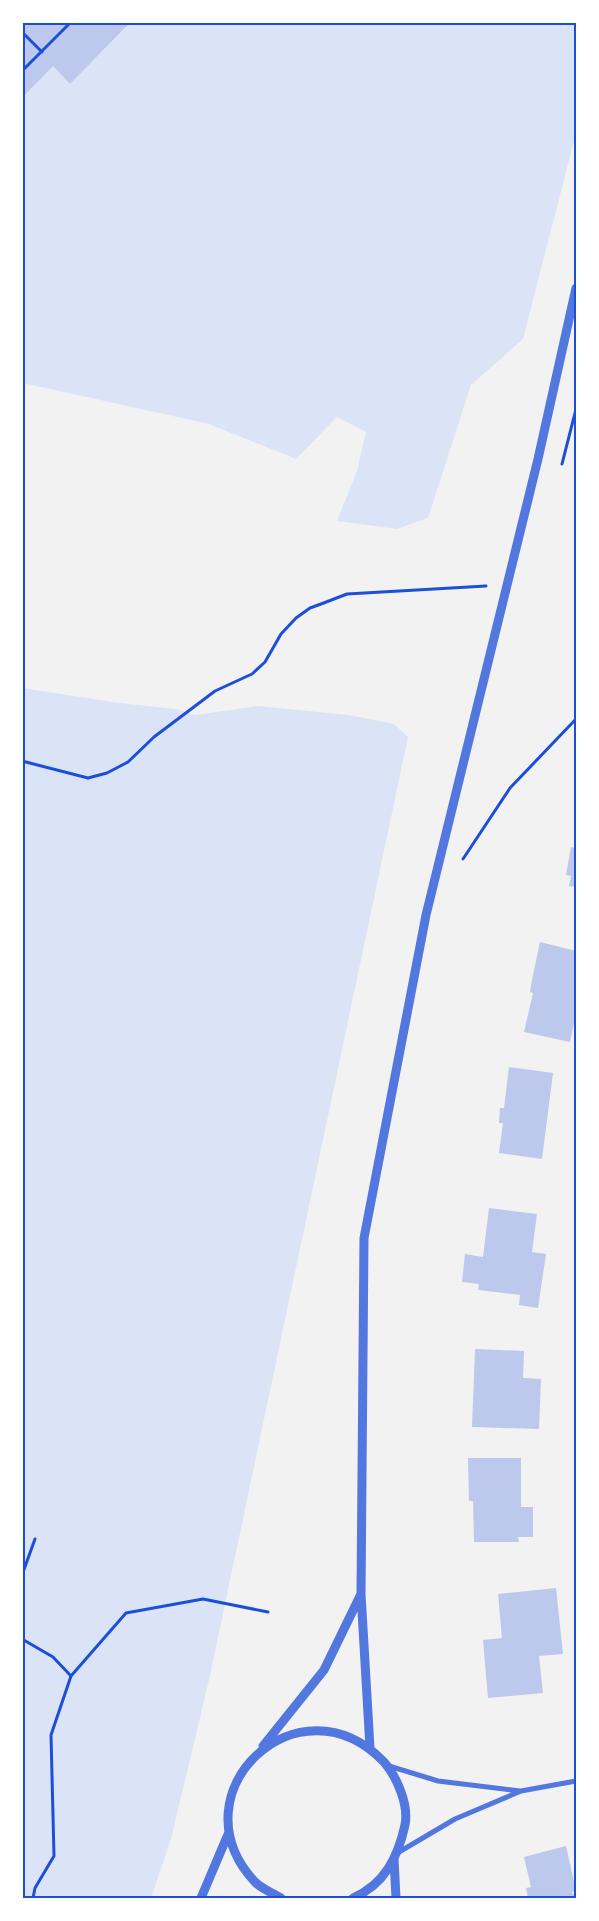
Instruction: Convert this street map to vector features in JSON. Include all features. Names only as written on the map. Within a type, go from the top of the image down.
[{"type":"street","points":[[370,1748],[361,1594],[364,1238],[426,916],[507,585],[576,288]]},
{"type":"street","points":[[280,1898],[256,1883],[238,1859],[229,1832],[229,1802],[240,1773],[324,1670],[361,1594]]},
{"type":"street","points":[[260,1750],[287,1735],[317,1730],[343,1734],[370,1748],[387,1766],[403,1799],[405,1822],[397,1855],[396,1898]]},
{"type":"street","points":[[387,1766],[438,1781],[521,1792]]},
{"type":"street","points":[[353,1898],[382,1878],[397,1855],[455,1819],[521,1792],[576,1781]]},
{"type":"street","points":[[201,1898],[229,1832]]},
{"type":"path","points":[[22,71],[71,22]]},
{"type":"path","points":[[22,32],[42,52]]},
{"type":"path","points":[[562,464],[576,409]]},
{"type":"path","points":[[22,761],[88,778],[107,773],[128,762],[154,737],[215,691],[252,674],[266,662],[281,634],[303,613],[310,608],[347,594],[507,585]]},
{"type":"path","points":[[457,868],[510,788],[576,719]]},
{"type":"path","points":[[22,1575],[35,1538]]},
{"type":"path","points":[[33,1898],[35,1888],[54,1856],[51,1735],[71,1676],[126,1614],[203,1599],[268,1612]]},
{"type":"path","points":[[22,1639],[53,1656],[71,1676]]},
{"type":"shaded area","points":[[131,23],[576,23],[576,133],[523,339],[471,385],[428,518],[397,529],[337,521],[357,471],[366,432],[337,417],[296,459],[209,424],[23,383],[22,98],[53,66],[70,84]]},
{"type":"shaded area","points":[[22,688],[120,703],[176,709],[195,715],[258,706],[349,715],[394,724],[408,737],[209,1680],[171,1839],[151,1898],[23,1898]]},
{"type":"building","points":[[22,22],[131,22],[70,84],[53,66],[22,98]]},
{"type":"building","points":[[571,847],[576,848],[576,887],[569,886],[571,876],[566,875]]},
{"type":"building","points":[[540,942],[576,951],[576,1014],[570,1042],[524,1032],[533,993],[530,992]]},
{"type":"building","points":[[509,1067],[553,1073],[542,1159],[499,1153],[503,1123],[499,1123],[500,1108],[504,1108]]},
{"type":"building","points":[[489,1208],[537,1214],[532,1252],[546,1254],[538,1308],[519,1305],[520,1295],[478,1290],[479,1284],[462,1282],[465,1254],[483,1257]]},
{"type":"building","points":[[475,1349],[524,1351],[523,1378],[541,1379],[539,1429],[472,1427]]},
{"type":"building","points":[[468,1458],[521,1458],[521,1507],[533,1507],[533,1537],[518,1537],[519,1542],[474,1542],[473,1501],[469,1501]]},
{"type":"building","points":[[556,1588],[563,1654],[539,1656],[543,1693],[488,1698],[483,1640],[502,1638],[498,1594]]},
{"type":"building","points":[[566,1846],[576,1891],[572,1892],[572,1894],[576,1893],[576,1898],[528,1898],[526,1888],[531,1887],[524,1857]]}]
